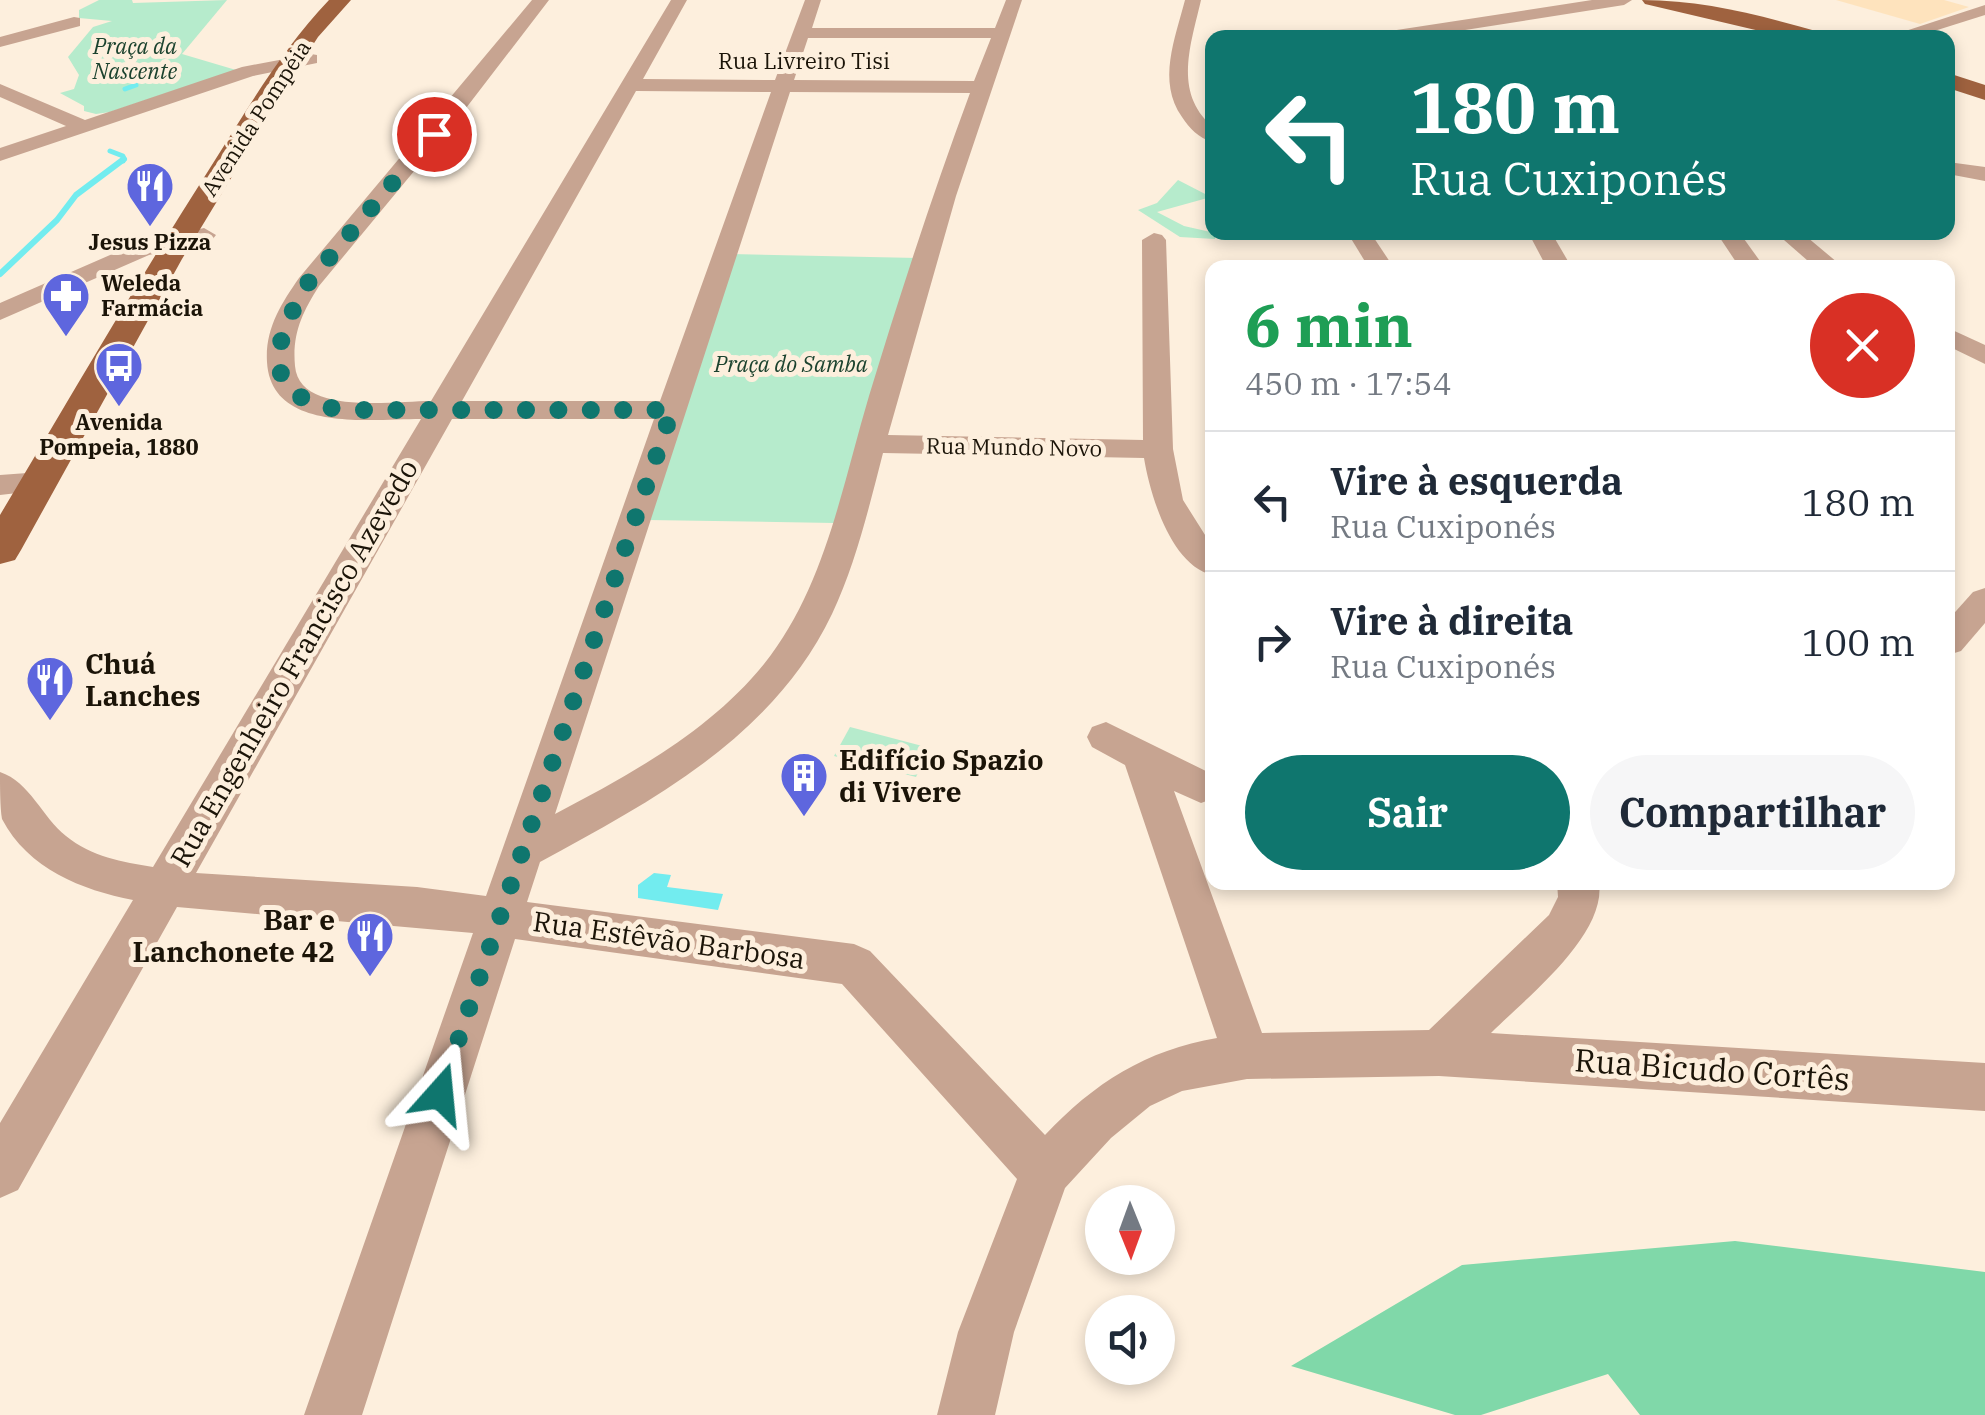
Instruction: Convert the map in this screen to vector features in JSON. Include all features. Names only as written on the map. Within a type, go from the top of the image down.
[{"type":"main road","points":[[1652,0],[1788,30]]},
{"type":"main road","name":"Avenida Pompéia","points":[[0,550],[64,442],[119,372],[186,247],[297,65],[326,32],[333,11]]},
{"type":"main road","points":[[1955,82],[1985,93]]},
{"type":"street","points":[[541,0],[456,108],[308,283],[280,340],[282,380],[296,398],[344,410],[672,410]]},
{"type":"street","name":"Rua Engenheiro Francisco Azevedo","points":[[0,1172],[679,0]]},
{"type":"street","points":[[333,1415],[813,0]]},
{"type":"street","points":[[524,851],[687,756],[733,720],[777,674],[810,624],[870,444],[960,139],[1014,0]]},
{"type":"street","points":[[1194,0],[1178,65],[1181,102],[1205,128]]},
{"type":"street","points":[[1443,30],[1624,0]]},
{"type":"street","points":[[1919,30],[1985,10]]},
{"type":"street","points":[[0,42],[20,28],[74,22]]},
{"type":"street","points":[[802,33],[1000,33]]},
{"type":"street","points":[[1178,65],[1200,64]]},
{"type":"street","points":[[0,154],[214,84],[297,65]]},
{"type":"street","name":"Rua Livreiro Tisi","points":[[629,86],[980,87]]},
{"type":"street","points":[[0,90],[85,127]]},
{"type":"street","points":[[1181,102],[1205,100]]},
{"type":"street","points":[[1955,169],[1985,174]]},
{"type":"street","points":[[1154,240],[1158,450],[1172,511],[1205,557]]},
{"type":"street","points":[[1796,240],[1822,260]]},
{"type":"street","points":[[0,312],[90,272],[186,247]]},
{"type":"street","points":[[1955,340],[1985,356]]},
{"type":"street","name":"Rua Mundo Novo","points":[[870,444],[1158,450]]},
{"type":"street","points":[[0,484],[41,482]]},
{"type":"street","points":[[1955,634],[1985,600]]},
{"type":"street","points":[[1201,787],[1123,746],[1247,1056]]},
{"type":"street","name":"Rua Estêvão Barbosa","points":[[0,788],[50,848],[92,873],[166,888],[417,906],[500,916],[854,965],[1045,1172]]},
{"type":"street","points":[[1438,1053],[1565,929],[1580,897],[1579,890]]},
{"type":"street","name":"Rua Bicudo Cortês","points":[[1045,1172],[1093,1120],[1133,1089],[1178,1068],[1247,1056],[1438,1053],[1985,1087]]},
{"type":"street","points":[[966,1415],[986,1332],[1045,1172]]},
{"type":"shaded area","points":[[1836,0],[1944,0],[1969,7],[1920,24]]},
{"type":"green space","name":"Praça da Nascente","points":[[99,0],[227,0],[182,54],[236,70],[110,112],[84,111],[84,106],[60,93],[74,89],[79,75],[68,57],[93,27],[112,21],[79,18],[79,10]]},
{"type":"green space","points":[[1178,180],[1205,194],[1205,199],[1157,212],[1184,226],[1205,231],[1205,238],[1180,237],[1138,210],[1157,203]]},
{"type":"green space","name":"Praça do Samba","points":[[731,254],[918,258],[834,523],[648,520]]},
{"type":"green space","points":[[850,727],[930,748],[916,777],[834,756]]},
{"type":"green space","points":[[1735,1241],[1985,1272],[1985,1415],[1640,1415],[1608,1374],[1481,1415],[1455,1415],[1291,1366],[1462,1265]]},
{"type":"water","points":[[654,873],[671,875],[667,887],[723,894],[718,910],[638,898],[638,885]]},
{"type":"waterway","points":[[125,89],[136,85]]},
{"type":"waterway","points":[[110,151],[123,156],[123,160]]},
{"type":"waterway","points":[[0,274],[57,220],[76,195],[123,160]]},
{"type":"place","name":"Jesus Pizza","points":[[150,228]]},
{"type":"place","name":"Weleda Farmácia","points":[[66,338]]},
{"type":"place","name":"Avenida Pompeia, 1880","points":[[119,408]]},
{"type":"place","name":"Chuá Lanches","points":[[50,722]]},
{"type":"place","name":"Edifício Spazio di Vivere","points":[[804,818]]},
{"type":"place","name":"Bar e Lanchonete 42","points":[[370,978]]},
{"type":"route","points":[[434,134],[308,283],[292,310],[280,340],[282,380],[296,398],[344,410],[672,410],[440,1094]]}]
